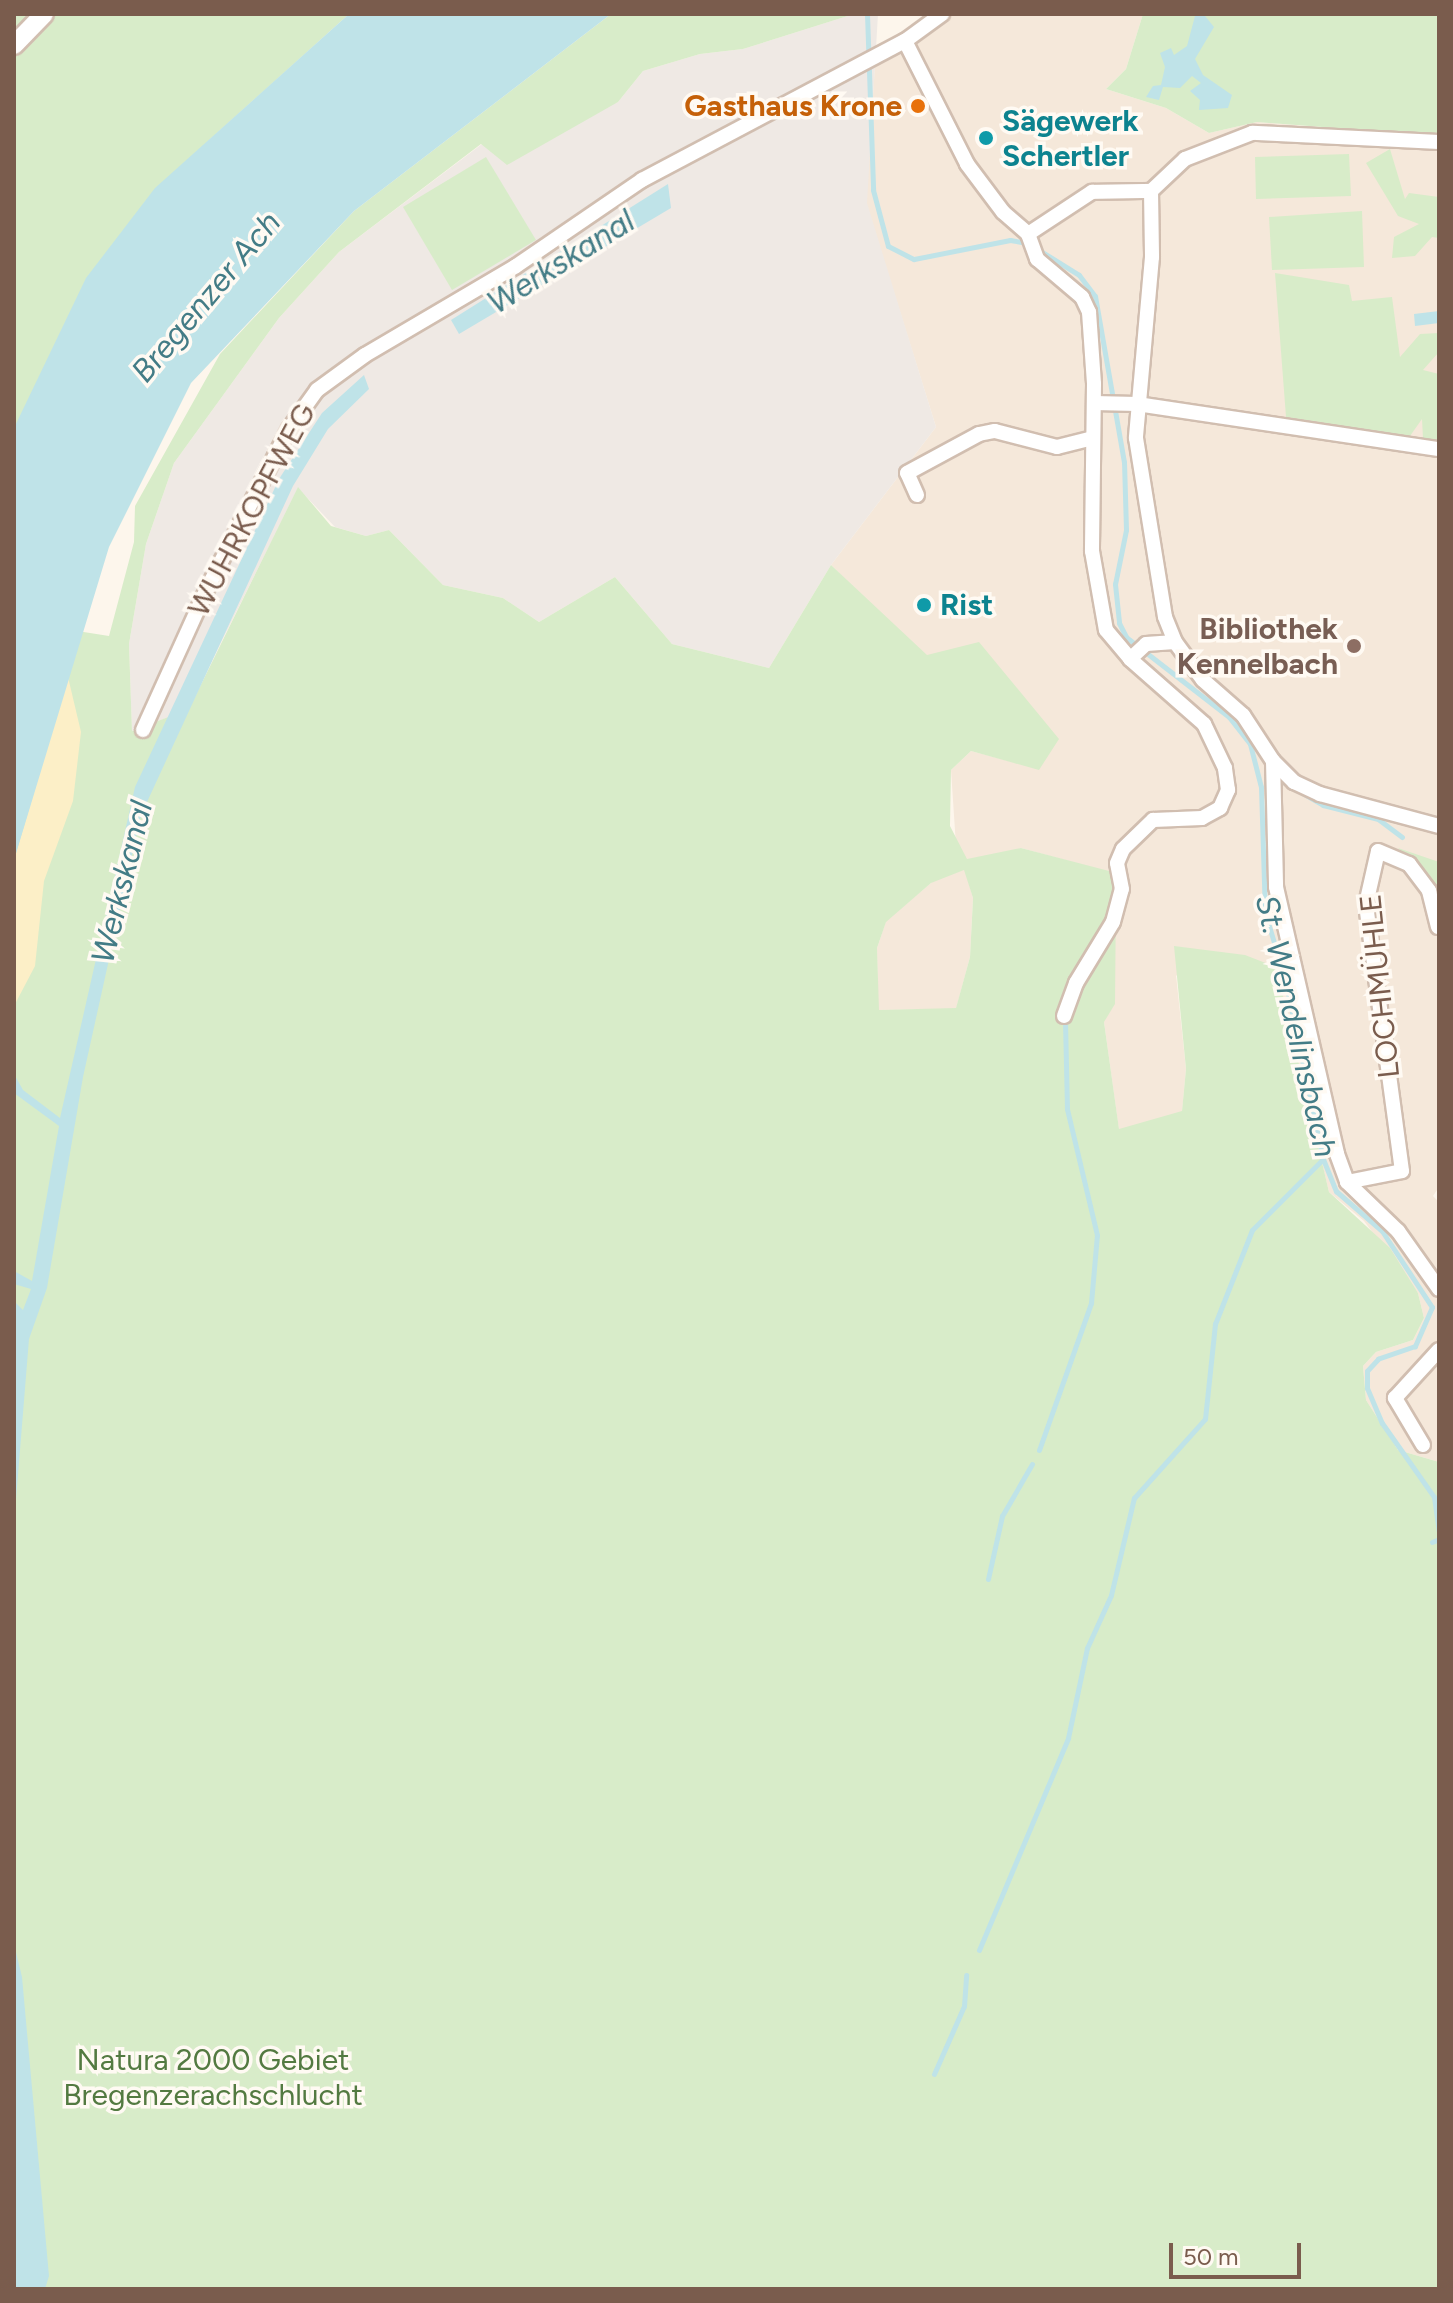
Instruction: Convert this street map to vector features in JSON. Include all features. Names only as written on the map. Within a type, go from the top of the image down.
[{"type":"street","points":[[14,45],[44,14]]},
{"type":"street","name":"WUHRKOPFWEG","points":[[143,730],[207,589],[289,429],[317,390],[654,172],[880,55],[942,14]]},
{"type":"street","points":[[905,41],[967,164],[1003,212],[1082,297],[1089,312],[1098,403],[1093,438],[1091,530],[1106,630],[1137,652],[1204,724],[1225,768],[1228,790],[1220,808],[1202,818],[1153,820],[1136,832],[1117,863],[1122,889],[1113,922],[1076,983],[1064,1016]]},
{"type":"street","points":[[1030,242],[1092,192],[1151,191],[1185,159],[1252,133],[1439,142]]},
{"type":"street","points":[[1151,191],[1146,341],[1133,403],[1139,477],[1175,642],[1203,680],[1243,715],[1273,761],[1294,782],[1320,794],[1439,826]]},
{"type":"street","points":[[1098,403],[1133,403],[1439,449]]},
{"type":"street","points":[[917,495],[907,473],[979,434],[995,431],[1057,447],[1093,438]]},
{"type":"street","points":[[1137,652],[1175,642]]},
{"type":"street","points":[[1273,761],[1276,887],[1321,1094],[1347,1182],[1398,1231],[1439,1289]]},
{"type":"street","name":"LOCHMÜHLE","points":[[1347,1182],[1402,1171],[1366,904],[1378,851],[1409,864],[1429,891],[1438,927]]},
{"type":"street","points":[[1423,1445],[1395,1398],[1439,1350]]},
{"type":"shaded area","points":[[854,14],[878,14],[867,203],[936,427],[831,565],[769,668],[672,644],[615,577],[539,622],[503,598],[443,585],[389,530],[366,536],[335,527],[298,488],[188,709],[132,732],[129,644],[146,544],[174,463],[279,318],[339,252],[482,144],[618,102],[643,71],[700,54],[743,49]]},
{"type":"shaded area","points":[[929,14],[1143,14],[1126,69],[1106,89],[1166,108],[1209,133],[1257,122],[1439,136],[1439,1187],[1433,1196],[1439,1202],[1439,1462],[1398,1450],[1366,1400],[1363,1366],[1376,1352],[1413,1340],[1424,1318],[1418,1293],[1364,1221],[1329,1192],[1302,1082],[1176,975],[1186,1069],[1182,1112],[1119,1130],[1104,1022],[1116,894],[1109,872],[1021,848],[965,870],[973,898],[970,957],[956,1009],[878,1010],[877,948],[886,921],[957,861],[951,770],[971,751],[1039,769],[831,565],[936,427],[866,203],[876,49]]},
{"type":"green space","points":[[14,14],[31,14],[40,30],[54,14],[349,14],[207,142],[14,428]]},
{"type":"green space","name":"Natura 2000 Gebiet Bregenzerachschlucht","points":[[611,14],[854,14],[743,49],[700,54],[643,71],[618,102],[507,165],[481,144],[339,252],[279,318],[174,463],[146,544],[129,644],[132,731],[189,709],[298,487],[331,526],[366,536],[389,530],[443,585],[503,598],[539,622],[615,577],[672,644],[769,668],[831,565],[927,655],[979,642],[1059,739],[1039,770],[971,751],[951,770],[950,826],[967,859],[1021,848],[1109,871],[1116,894],[1115,1004],[1104,1022],[1119,1129],[1182,1111],[1186,1069],[1174,946],[1245,955],[1276,967],[1329,1192],[1390,1248],[1418,1293],[1424,1318],[1413,1340],[1376,1352],[1363,1366],[1366,1400],[1398,1450],[1439,1462],[1439,2289],[14,2289],[14,621],[109,636],[134,542],[135,506],[220,354],[354,211]],"holes":[[[964,870],[973,898],[970,957],[956,1008],[879,1010],[877,948],[886,922],[931,883]]]},
{"type":"green space","points":[[1143,14],[1439,14],[1439,136],[1257,122],[1209,133],[1166,108],[1106,89],[1126,69]]},
{"type":"green space","points":[[1390,149],[1405,199],[1409,193],[1439,197],[1439,238],[1432,237],[1415,256],[1392,258],[1394,237],[1419,224],[1398,216],[1366,163]]},
{"type":"green space","points":[[1349,154],[1351,196],[1256,199],[1255,157]]},
{"type":"green space","points":[[486,157],[536,240],[452,290],[403,207]]},
{"type":"green space","points":[[1362,211],[1364,267],[1272,270],[1269,217]]},
{"type":"green space","points":[[1275,273],[1349,285],[1352,301],[1392,297],[1400,357],[1420,334],[1439,333],[1439,352],[1423,370],[1439,374],[1439,442],[1423,439],[1422,419],[1410,436],[1286,417]]},
{"type":"green space","points":[[1398,848],[1439,862],[1439,910],[1421,871]]},
{"type":"sand","points":[[68,677],[81,732],[73,801],[44,881],[35,966],[14,1006],[14,860]]},
{"type":"water","name":"Bregenzer Ach","points":[[349,14],[611,14],[354,211],[191,383],[109,547],[14,860],[14,428],[86,278],[155,188]]},
{"type":"water","points":[[1195,16],[1205,16],[1214,27],[1195,59],[1203,75],[1232,95],[1228,108],[1199,110],[1200,100],[1190,91],[1201,83],[1192,76],[1180,88],[1163,87],[1159,100],[1146,97],[1153,86],[1161,85],[1165,67],[1160,53],[1171,48],[1174,55],[1187,46]]},
{"type":"water","name":"Werkskanal","points":[[668,184],[671,208],[459,334],[451,320]]},
{"type":"water","points":[[1439,311],[1439,323],[1415,326],[1414,314]]},
{"type":"water","name":"Werkskanal","points":[[364,375],[369,389],[328,429],[293,486],[141,815],[83,1077],[47,1288],[29,1339],[14,1524],[14,1301],[23,1310],[31,1289],[14,1284],[14,1271],[32,1281],[59,1126],[14,1093],[14,1074],[23,1090],[60,1118],[135,787],[279,479],[322,413]]},
{"type":"water","points":[[14,1944],[22,1977],[49,2276],[45,2289],[14,2289]]},
{"type":"waterway","name":"St. Wendelinsbach","points":[[867,14],[873,190],[888,246],[914,259],[1010,240],[1027,243]]},
{"type":"waterway","name":"St. Wendelinsbach","points":[[1039,250],[1079,275],[1095,296],[1124,462],[1126,530],[1115,584],[1119,623],[1126,637],[1229,717],[1250,744],[1261,787],[1265,913],[1284,975],[1323,1159],[1336,1191],[1382,1231],[1432,1307],[1415,1346],[1378,1359],[1367,1371],[1367,1388],[1382,1423],[1434,1497],[1439,1531]]},
{"type":"waterway","points":[[1280,780],[1323,805],[1378,819],[1402,837]]},
{"type":"waterway","points":[[1039,1450],[1091,1303],[1097,1235],[1067,1109],[1065,1023]]},
{"type":"waterway","points":[[979,1950],[1068,1738],[1087,1648],[1111,1595],[1134,1498],[1205,1419],[1215,1324],[1252,1230],[1323,1159]]},
{"type":"waterway","points":[[988,1579],[1002,1516],[1032,1464]]},
{"type":"waterway","points":[[1432,1542],[1439,1539]]},
{"type":"waterway","points":[[934,2074],[964,2006],[966,1975]]},
{"type":"waterway","points":[[1439,2173],[1439,2190]]},
{"type":"place","name":"Gasthaus Krone","points":[[918,106]]},
{"type":"place","name":"Sägewerk Schertler","points":[[986,138]]},
{"type":"place","name":"Rist","points":[[924,605]]},
{"type":"place","name":"Bibliothek Kennelbach","points":[[1354,646]]}]
